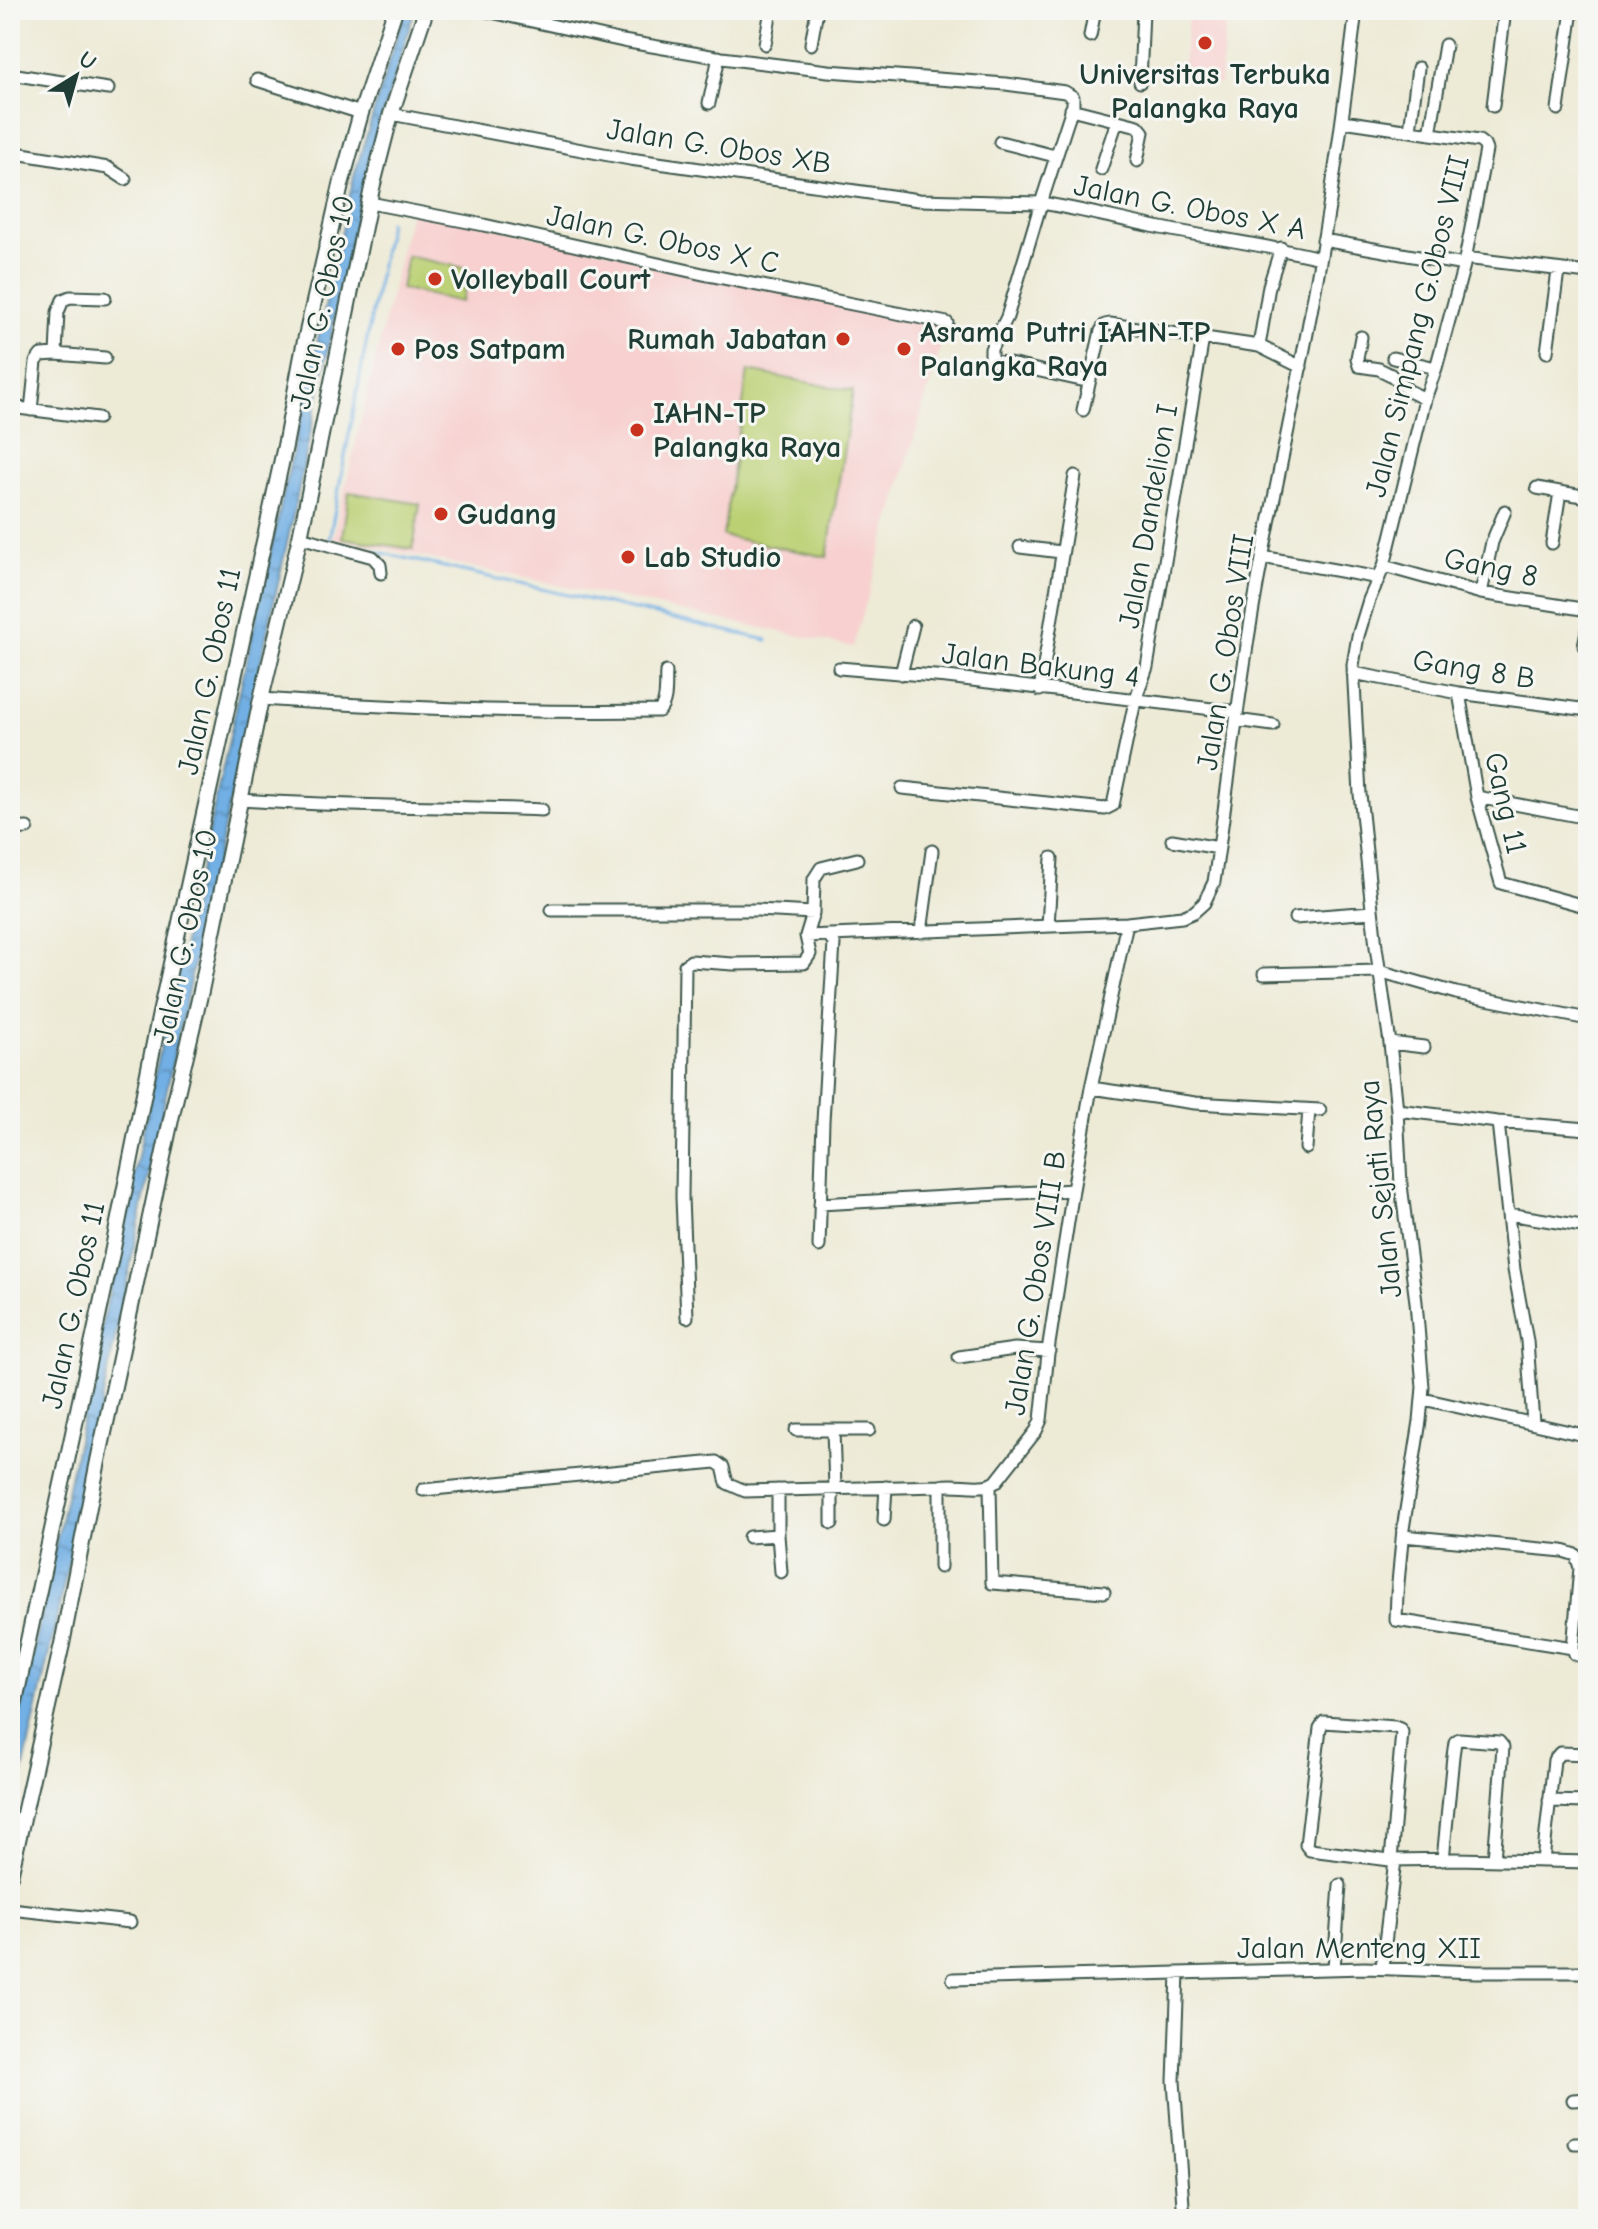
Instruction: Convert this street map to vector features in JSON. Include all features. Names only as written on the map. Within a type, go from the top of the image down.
[{"type":"street","points":[[10,21],[12,10]]},
{"type":"street","name":"Jalan G. Obos 11","points":[[10,1724],[112,1253],[159,1018],[285,446],[304,345],[342,181],[395,10]]},
{"type":"street","name":"Jalan G. Obos 10","points":[[10,1876],[370,203],[391,114],[426,10]]},
{"type":"street","points":[[482,10],[623,41],[719,57],[828,71],[1006,84],[1065,92],[1073,97],[1071,109],[1142,129],[1137,161]]},
{"type":"street","points":[[765,44],[771,10]]},
{"type":"street","points":[[811,44],[817,10]]},
{"type":"street","points":[[1090,36],[1095,10]]},
{"type":"street","points":[[1140,82],[1143,10]]},
{"type":"street","name":"Jalan G. Obos VIII","points":[[806,936],[1127,923],[1182,917],[1204,903],[1212,889],[1262,557],[1320,258],[1343,121],[1356,10]]},
{"type":"street","points":[[1493,106],[1505,10]]},
{"type":"street","points":[[1558,109],[1572,10]]},
{"type":"street","points":[[1430,134],[1445,45]]},
{"type":"street","points":[[709,103],[719,57]]},
{"type":"street","points":[[1410,130],[1418,68]]},
{"type":"street","points":[[10,74],[108,89]]},
{"type":"street","points":[[257,80],[361,113]]},
{"type":"street","name":"Jalan G. Obos X A","points":[[1071,109],[1041,203],[1320,258]]},
{"type":"street","name":"Jalan G. Obos XB","points":[[391,114],[630,159],[919,200],[1041,203]]},
{"type":"street","points":[[1101,169],[1117,121]]},
{"type":"street","name":"Jalan Simpang G.Obos VIII","points":[[1343,121],[1479,141],[1486,147],[1464,261],[1379,578]]},
{"type":"street","points":[[1000,142],[1055,156]]},
{"type":"street","points":[[10,152],[108,168],[125,179]]},
{"type":"street","name":"Jalan G. Obos X C","points":[[370,203],[947,323]]},
{"type":"street","points":[[1041,203],[1007,317],[991,349],[991,360],[1081,380],[1090,377]]},
{"type":"street","points":[[1323,240],[1464,261],[1588,273]]},
{"type":"street","points":[[1259,346],[1269,286],[1281,248]]},
{"type":"street","points":[[1547,352],[1558,271]]},
{"type":"street","points":[[56,354],[58,312],[63,300],[70,297],[105,298]]},
{"type":"street","points":[[1083,410],[1101,331],[1110,324],[1259,346],[1301,367]]},
{"type":"street","points":[[1361,337],[1357,358],[1359,366],[1379,369],[1425,399]]},
{"type":"street","name":"Jalan Dandelion I","points":[[902,788],[1108,809],[1114,800],[1135,701],[1147,667],[1203,338]]},
{"type":"street","points":[[31,410],[36,362],[41,355],[105,358]]},
{"type":"street","points":[[1393,358],[1436,368]]},
{"type":"street","points":[[10,407],[98,418]]},
{"type":"street","points":[[1040,690],[1075,476]]},
{"type":"street","points":[[1537,488],[1588,497]]},
{"type":"street","points":[[1552,543],[1560,492]]},
{"type":"street","points":[[1481,593],[1492,542],[1505,511]]},
{"type":"street","points":[[300,537],[373,557],[380,565],[381,573]]},
{"type":"street","points":[[1020,547],[1062,549]]},
{"type":"street","points":[[1262,557],[1379,578]]},
{"type":"street","name":"Gang 8","points":[[1384,566],[1481,593],[1588,610]]},
{"type":"street","name":"Jalan Sejati Raya","points":[[1379,578],[1358,636],[1353,673],[1360,794],[1397,1110],[1401,1185],[1417,1317],[1423,1399],[1403,1536],[1396,1620],[1573,1648]]},
{"type":"street","points":[[901,674],[913,626]]},
{"type":"street","points":[[1584,646],[1588,626]]},
{"type":"street","name":"Jalan Bakung 4","points":[[839,668],[947,677],[1135,701],[1236,716],[1273,725]]},
{"type":"street","points":[[261,699],[485,709],[659,711],[665,701],[666,672]]},
{"type":"street","name":"Gang 8 B","points":[[1353,673],[1459,693],[1588,710]]},
{"type":"street","name":"Gang 11","points":[[1459,693],[1477,797],[1501,883],[1588,907]]},
{"type":"street","points":[[1477,797],[1588,818]]},
{"type":"street","points":[[241,800],[308,805],[542,810]]},
{"type":"street","points":[[10,829],[27,828]]},
{"type":"street","points":[[1172,840],[1219,848]]},
{"type":"street","points":[[921,932],[932,851]]},
{"type":"street","points":[[1048,926],[1052,858]]},
{"type":"street","points":[[687,1317],[682,1198],[683,969],[691,961],[801,964],[810,954],[806,936],[813,913],[814,879],[821,868],[857,859]]},
{"type":"street","points":[[552,910],[813,913]]},
{"type":"street","points":[[1295,918],[1372,912]]},
{"type":"street","name":"Jalan G. Obos VIII B","points":[[990,1486],[1002,1476],[1041,1420],[1073,1190],[1091,1088],[1127,923]]},
{"type":"street","points":[[819,1246],[834,943],[829,935]]},
{"type":"street","points":[[1264,974],[1379,971],[1456,993],[1588,1019]]},
{"type":"street","points":[[1390,1043],[1424,1047]]},
{"type":"street","points":[[1091,1088],[1195,1103],[1314,1110],[1306,1148]]},
{"type":"street","points":[[1397,1110],[1588,1129]]},
{"type":"street","points":[[1498,1122],[1514,1270],[1527,1341],[1533,1423]]},
{"type":"street","points":[[820,1204],[1073,1190]]},
{"type":"street","points":[[1508,1214],[1588,1227]]},
{"type":"street","points":[[959,1357],[1015,1349],[1049,1351]]},
{"type":"street","points":[[1423,1399],[1588,1436]]},
{"type":"street","points":[[796,1430],[869,1430]]},
{"type":"street","points":[[832,1523],[833,1430]]},
{"type":"street","points":[[423,1490],[716,1462],[723,1467],[727,1483],[745,1491],[953,1484],[990,1486],[992,1583],[1104,1592]]},
{"type":"street","points":[[940,1486],[940,1567]]},
{"type":"street","points":[[884,1520],[886,1487]]},
{"type":"street","points":[[778,1490],[781,1572]]},
{"type":"street","points":[[749,1537],[778,1535]]},
{"type":"street","points":[[1403,1536],[1563,1551],[1576,1555],[1580,1568],[1573,1648],[1575,1654],[1588,1659]]},
{"type":"street","points":[[1382,1968],[1393,1860],[1402,1732],[1395,1727],[1324,1722],[1320,1728],[1307,1848],[1393,1860],[1588,1862]]},
{"type":"street","points":[[1443,1860],[1453,1756],[1455,1742],[1459,1739],[1499,1742],[1503,1747],[1494,1860]]},
{"type":"street","points":[[1543,1861],[1557,1754],[1588,1754]]},
{"type":"street","points":[[1549,1801],[1588,1802]]},
{"type":"street","points":[[1334,1968],[1340,1885]]},
{"type":"street","points":[[10,1909],[130,1922]]},
{"type":"street","name":"Jalan Menteng XII","points":[[953,1979],[1334,1968],[1588,1972]]},
{"type":"street","points":[[1178,1973],[1174,2081],[1184,2219]]},
{"type":"street","points":[[1573,2100],[1588,2099]]},
{"type":"street","points":[[1574,2143],[1588,2143]]},
{"type":"shaded area","name":"Universitas Terbuka Palangka Raya","points":[[1189,10],[1227,10],[1220,85],[1182,77]]},
{"type":"shaded area","name":"IAHN-TP Palangka Raya","points":[[411,210],[948,322],[853,647],[333,538]]},
{"type":"green space","name":"Volleyball Court","points":[[407,256],[469,269],[462,302],[401,289]]},
{"type":"green space","points":[[748,371],[853,391],[827,557],[723,536]]},
{"type":"green space","points":[[349,492],[420,504],[413,549],[342,538]]},
{"type":"water","points":[[405,10],[415,10],[373,146],[357,211],[10,1830],[10,1761],[165,1028],[354,176]]},
{"type":"waterway","points":[[1574,10],[1588,12]]},
{"type":"waterway","points":[[329,541],[389,222]]},
{"type":"waterway","points":[[356,547],[767,640]]},
{"type":"place","name":"Universitas Terbuka Palangka Raya","points":[[1205,43]]},
{"type":"place","name":"Volleyball Court","points":[[435,279]]},
{"type":"place","name":"Rumah Jabatan","points":[[843,339]]},
{"type":"place","name":"Pos Satpam","points":[[398,349]]},
{"type":"place","name":"Asrama Putri IAHN-TP Palangka Raya","points":[[904,349]]},
{"type":"place","name":"IAHN-TP Palangka Raya","points":[[637,430]]},
{"type":"place","name":"Gudang","points":[[441,514]]},
{"type":"place","name":"Lab Studio","points":[[628,557]]}]
